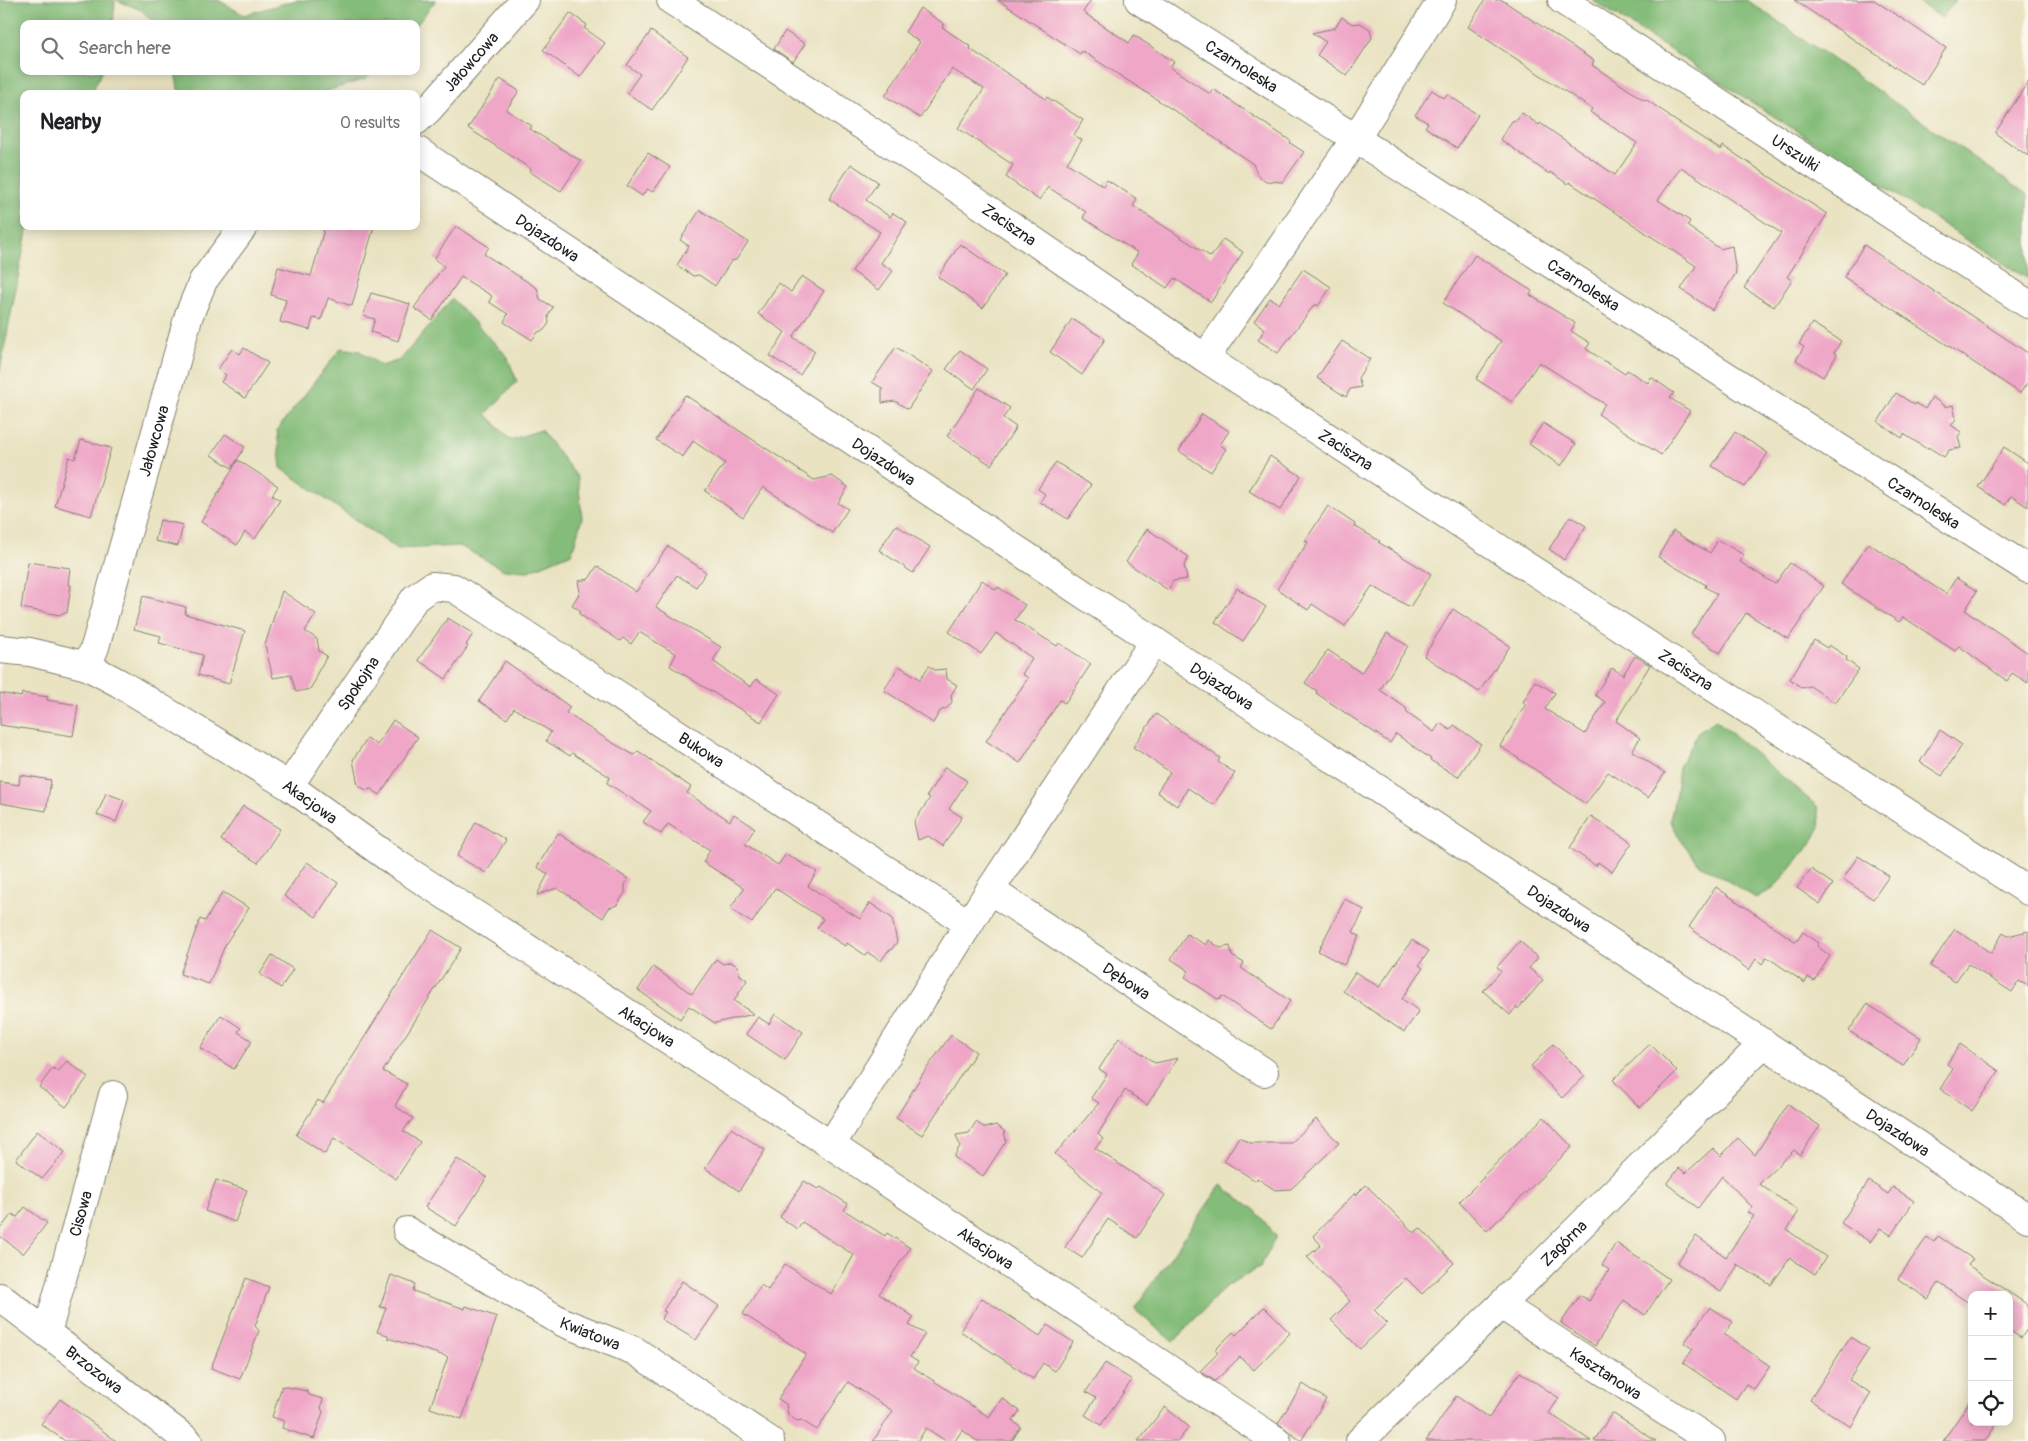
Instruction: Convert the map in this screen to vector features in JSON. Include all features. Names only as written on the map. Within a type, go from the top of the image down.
[{"type":"street","name":"Jałowcowa","points":[[420,117],[526,0]]},
{"type":"street","name":"Zaciszna","points":[[671,0],[927,168],[1205,358],[2028,891]]},
{"type":"street","name":"Czarnoleska","points":[[1139,0],[2028,569]]},
{"type":"street","points":[[1205,358],[1356,138],[1442,0]]},
{"type":"street","name":"Urszulki","points":[[1562,0],[2028,304]]},
{"type":"street","name":"Dojazdowa","points":[[420,153],[1154,641],[2028,1218]]},
{"type":"street","name":"Jałowcowa","points":[[87,666],[95,646],[189,315],[203,281],[241,230]]},
{"type":"street","name":"Spokojna","points":[[289,786],[414,598],[432,586]]},
{"type":"street","name":"Bukowa","points":[[432,586],[454,588],[969,924]]},
{"type":"street","points":[[831,1145],[990,890],[1154,641]]},
{"type":"street","name":"Akacjowa","points":[[0,649],[30,652],[87,666],[119,683],[289,786],[397,864],[831,1145],[1277,1441]]},
{"type":"street","name":"Dębowa","points":[[990,890],[1264,1072]]},
{"type":"street","name":"Zagórna","points":[[1360,1441],[1501,1305],[1764,1043]]},
{"type":"street","name":"Cisowa","points":[[47,1333],[113,1095]]},
{"type":"street","name":"Kwiatowa","points":[[407,1231],[562,1322],[635,1350],[770,1441]]},
{"type":"street","name":"Brzozowa","points":[[0,1297],[188,1441]]},
{"type":"street","name":"Kasztanowa","points":[[1501,1305],[1711,1441]]},
{"type":"green space","points":[[0,0],[115,0],[113,20],[20,20],[20,75],[100,75],[93,90],[20,90],[20,230],[27,230],[0,370]]},
{"type":"green space","points":[[116,0],[218,0],[244,15],[296,0],[436,0],[420,21],[151,20],[141,10]]},
{"type":"green space","points":[[1592,0],[1747,0],[2028,195],[2028,279]]},
{"type":"green space","points":[[1915,0],[1955,0],[1942,18]]},
{"type":"green space","points":[[176,75],[370,75],[366,79],[330,90],[178,90]]},
{"type":"green space","points":[[452,299],[507,356],[517,381],[486,414],[510,440],[541,430],[578,478],[582,518],[572,553],[529,571],[504,570],[460,546],[397,549],[281,468],[277,430],[341,348],[360,351],[381,366],[400,360]]},
{"type":"green space","points":[[1716,720],[1818,807],[1820,827],[1810,845],[1773,889],[1756,898],[1698,863],[1680,839],[1670,820],[1679,767],[1699,731]]},
{"type":"green space","points":[[1221,1185],[1255,1210],[1276,1236],[1261,1266],[1226,1286],[1173,1342],[1134,1309]]},
{"type":"building","points":[[998,0],[1091,0],[1083,12],[1129,43],[1134,35],[1174,62],[1170,67],[1210,94],[1213,89],[1291,141],[1290,143],[1304,152],[1283,182],[1266,181],[1258,176],[1253,164],[1181,115],[1082,51],[1080,54]]},
{"type":"building","points":[[1485,0],[1502,0],[1594,61],[1592,65],[1668,116],[1721,150],[1723,146],[1827,214],[1787,277],[1792,280],[1774,307],[1744,288],[1781,233],[1681,167],[1658,200],[1690,221],[1687,226],[1720,249],[1732,246],[1736,273],[1712,310],[1681,289],[1696,266],[1569,182],[1568,184],[1550,172],[1549,174],[1500,139],[1512,121],[1517,120],[1522,113],[1539,125],[1540,123],[1615,175],[1637,143],[1590,112],[1592,109],[1468,27]]},
{"type":"building","points":[[1794,0],[1874,0],[1946,48],[1922,85]]},
{"type":"building","points":[[920,8],[944,24],[942,27],[971,47],[970,49],[1046,99],[1047,97],[1083,120],[1074,135],[1082,140],[1067,163],[1103,186],[1107,180],[1137,199],[1133,206],[1211,257],[1223,239],[1243,252],[1211,302],[1174,278],[1167,288],[1131,264],[1138,253],[1083,218],[1086,212],[1048,187],[1039,200],[1006,177],[1013,165],[958,128],[984,89],[952,69],[920,118],[885,96],[920,42],[905,32]]},
{"type":"building","points":[[570,13],[587,25],[584,28],[605,43],[580,77],[543,50]]},
{"type":"building","points":[[1342,17],[1352,24],[1360,23],[1370,29],[1372,38],[1347,76],[1317,55],[1326,42],[1312,33],[1335,28]]},
{"type":"building","points":[[651,31],[688,57],[652,110],[627,93],[640,74],[627,65]]},
{"type":"building","points":[[785,31],[805,44],[793,62],[774,49]]},
{"type":"building","points":[[500,79],[519,91],[506,110],[532,126],[530,129],[581,161],[561,191],[530,172],[531,169],[468,128]]},
{"type":"building","points":[[2028,82],[2028,156],[1995,133]]},
{"type":"building","points":[[1432,90],[1444,98],[1447,94],[1478,115],[1457,148],[1425,127],[1428,123],[1415,115]]},
{"type":"building","points":[[648,153],[670,167],[653,192],[647,189],[642,196],[627,186]]},
{"type":"building","points":[[851,164],[878,182],[866,200],[890,217],[893,213],[907,222],[881,263],[893,271],[879,290],[852,271],[880,232],[829,199]]},
{"type":"building","points":[[700,210],[748,242],[736,260],[731,261],[715,286],[699,275],[693,276],[677,265],[689,246],[680,240]]},
{"type":"building","points":[[456,226],[489,247],[484,254],[537,288],[540,299],[553,307],[548,316],[549,323],[532,340],[504,322],[508,314],[489,302],[492,296],[461,277],[432,320],[414,308],[444,266],[434,259]]},
{"type":"building","points":[[324,230],[373,230],[352,306],[328,298],[321,320],[313,318],[310,330],[280,322],[286,300],[271,295],[278,267],[311,276]]},
{"type":"building","points":[[960,244],[1005,275],[983,308],[938,277]]},
{"type":"building","points":[[1864,245],[2028,353],[2028,382],[2020,393],[1844,277]]},
{"type":"building","points":[[1475,255],[1532,291],[1530,295],[1575,323],[1571,331],[1590,343],[1586,349],[1625,374],[1627,370],[1648,383],[1651,377],[1674,393],[1670,398],[1690,411],[1661,455],[1598,414],[1605,404],[1539,362],[1512,402],[1476,379],[1501,341],[1443,303]]},
{"type":"building","points":[[1303,269],[1331,287],[1318,306],[1315,304],[1278,353],[1258,340],[1265,329],[1254,321],[1270,298],[1279,304]]},
{"type":"building","points":[[802,276],[824,291],[793,337],[815,351],[800,375],[770,356],[785,332],[758,314],[779,283],[791,292]]},
{"type":"building","points":[[371,293],[410,304],[398,341],[371,332],[375,319],[363,316]]},
{"type":"building","points":[[1072,319],[1105,339],[1082,375],[1050,352]]},
{"type":"building","points":[[1812,323],[1841,341],[1834,353],[1837,355],[1823,377],[1796,360],[1804,347],[1799,344]]},
{"type":"building","points":[[1342,341],[1370,359],[1358,378],[1361,387],[1350,389],[1346,397],[1317,378]]},
{"type":"building","points":[[896,347],[933,371],[908,409],[895,401],[882,403],[882,388],[872,382]]},
{"type":"building","points":[[244,348],[268,363],[245,398],[221,382],[226,375],[218,369],[232,349],[240,354]]},
{"type":"building","points":[[960,350],[987,369],[974,389],[946,369]]},
{"type":"building","points":[[979,388],[1010,408],[1003,418],[1016,427],[991,465],[947,436]]},
{"type":"building","points":[[1896,393],[1925,409],[1932,397],[1946,407],[1953,405],[1956,419],[1951,425],[1961,432],[1958,437],[1961,448],[1949,450],[1944,457],[1928,447],[1927,449],[1904,434],[1902,438],[1878,422]]},
{"type":"building","points":[[685,395],[814,480],[832,476],[848,487],[838,503],[848,509],[832,533],[763,487],[743,517],[705,491],[725,463],[693,441],[683,457],[656,440]]},
{"type":"building","points":[[1202,414],[1229,431],[1220,445],[1226,449],[1211,472],[1179,451]]},
{"type":"building","points":[[1543,423],[1576,444],[1561,466],[1529,444]]},
{"type":"building","points":[[1735,432],[1768,453],[1745,487],[1712,466]]},
{"type":"building","points":[[225,434],[245,447],[232,468],[211,455]]},
{"type":"building","points":[[81,440],[111,448],[91,516],[55,506],[69,457],[75,459]]},
{"type":"building","points":[[2004,447],[2028,463],[2028,507],[2011,496],[2005,505],[1978,487]]},
{"type":"building","points":[[1270,456],[1301,476],[1280,510],[1249,491]]},
{"type":"building","points":[[238,460],[278,486],[272,495],[280,500],[255,539],[245,532],[237,545],[201,522]]},
{"type":"building","points":[[1056,462],[1091,485],[1068,519],[1040,502],[1045,494],[1038,489]]},
{"type":"building","points":[[1328,506],[1355,524],[1354,526],[1380,541],[1378,542],[1431,574],[1410,607],[1372,586],[1345,626],[1312,604],[1308,610],[1277,589],[1308,542],[1305,541]]},
{"type":"building","points":[[1570,516],[1586,526],[1564,560],[1549,549]]},
{"type":"building","points":[[160,520],[183,525],[178,546],[155,541]]},
{"type":"building","points":[[896,525],[930,547],[913,573],[879,550]]},
{"type":"building","points":[[1147,529],[1189,557],[1184,565],[1187,579],[1173,581],[1168,590],[1126,562]]},
{"type":"building","points":[[1673,531],[1710,553],[1718,540],[1744,555],[1740,562],[1775,584],[1790,563],[1824,586],[1788,639],[1746,613],[1720,653],[1691,634],[1717,594],[1705,587],[1706,585],[1658,557]]},
{"type":"building","points":[[1868,543],[1946,594],[1956,578],[1977,591],[1965,610],[2028,653],[2028,683],[2012,673],[2007,681],[1959,646],[1955,651],[1903,617],[1899,622],[1841,584]]},
{"type":"building","points":[[668,546],[706,572],[696,587],[677,575],[656,607],[721,647],[713,661],[731,674],[751,687],[756,679],[779,694],[761,722],[670,666],[676,654],[639,632],[631,644],[623,638],[620,641],[579,614],[581,611],[572,605],[580,592],[578,581],[589,579],[597,566],[636,592]]},
{"type":"building","points":[[28,562],[70,568],[68,585],[71,585],[67,613],[60,615],[21,608]]},
{"type":"building","points":[[982,580],[996,590],[998,587],[1025,605],[1015,620],[1057,646],[1059,643],[1091,664],[1065,703],[1060,700],[1020,763],[986,741],[1028,678],[1022,674],[1032,658],[996,633],[981,654],[949,632]]},
{"type":"building","points":[[1237,588],[1266,607],[1243,641],[1215,622]]},
{"type":"building","points":[[282,591],[316,614],[305,631],[317,639],[319,651],[327,656],[310,689],[296,692],[291,675],[273,678],[265,645]]},
{"type":"building","points":[[143,596],[186,607],[185,614],[245,631],[229,684],[198,675],[203,655],[159,643],[161,636],[134,629]]},
{"type":"building","points":[[1453,609],[1510,646],[1479,692],[1424,656]]},
{"type":"building","points":[[448,618],[473,634],[466,645],[468,646],[446,679],[418,660]]},
{"type":"building","points":[[1387,633],[1408,646],[1380,690],[1406,708],[1407,713],[1434,732],[1440,723],[1450,730],[1454,725],[1481,744],[1458,777],[1430,760],[1396,734],[1390,743],[1316,693],[1317,691],[1305,683],[1328,650],[1361,673]]},
{"type":"building","points":[[1814,640],[1827,648],[1829,645],[1847,657],[1846,660],[1859,669],[1835,703],[1810,686],[1802,688],[1790,679]]},
{"type":"building","points":[[1635,656],[1650,665],[1616,721],[1640,738],[1632,751],[1665,773],[1648,798],[1608,772],[1586,804],[1500,746],[1526,704],[1523,702],[1535,681],[1555,693],[1545,709],[1585,734],[1605,702],[1595,695],[1612,668],[1623,675]]},
{"type":"building","points":[[505,661],[570,707],[566,713],[634,755],[638,751],[691,787],[687,793],[730,821],[734,814],[755,828],[745,844],[778,865],[786,854],[817,872],[808,886],[860,919],[870,903],[892,918],[897,942],[881,961],[867,952],[865,955],[847,943],[845,946],[817,928],[823,919],[775,888],[752,923],[730,909],[744,888],[703,862],[710,850],[668,824],[661,834],[643,822],[651,811],[607,783],[610,777],[572,753],[570,756],[546,741],[551,732],[514,708],[507,719],[479,701]]},
{"type":"building","points":[[899,666],[920,679],[929,666],[935,670],[946,669],[947,679],[957,685],[951,695],[952,702],[947,708],[940,711],[933,723],[884,690]]},
{"type":"building","points":[[0,693],[21,697],[22,693],[48,697],[47,700],[78,705],[73,736],[0,725]]},
{"type":"building","points":[[1156,714],[1220,758],[1218,762],[1235,773],[1213,805],[1188,788],[1177,806],[1157,792],[1170,772],[1133,747]]},
{"type":"building","points":[[393,720],[418,737],[380,795],[371,789],[366,790],[358,785],[353,760],[367,738],[377,745]]},
{"type":"building","points":[[1940,730],[1962,745],[1942,776],[1920,762]]},
{"type":"building","points":[[945,767],[967,781],[949,809],[962,817],[943,846],[928,836],[918,840],[914,822],[930,798],[927,796]]},
{"type":"building","points":[[20,775],[51,780],[46,811],[0,803],[0,782],[19,785]]},
{"type":"building","points":[[106,793],[124,800],[116,822],[97,815]]},
{"type":"building","points":[[243,806],[280,829],[258,863],[221,840]]},
{"type":"building","points":[[1591,816],[1632,843],[1612,872],[1598,862],[1596,866],[1570,848]]},
{"type":"building","points":[[476,822],[506,840],[486,873],[457,856]]},
{"type":"building","points":[[558,833],[628,879],[625,885],[625,893],[617,905],[609,908],[603,918],[557,888],[537,895],[548,874],[537,867]]},
{"type":"building","points":[[1858,856],[1889,876],[1873,899],[1843,879]]},
{"type":"building","points":[[307,862],[338,883],[316,917],[284,896]]},
{"type":"building","points":[[1811,869],[1833,884],[1820,904],[1797,888]]},
{"type":"building","points":[[1716,887],[1796,942],[1803,932],[1819,943],[1817,946],[1830,956],[1814,981],[1808,977],[1805,983],[1767,957],[1762,964],[1756,959],[1749,970],[1689,927]]},
{"type":"building","points":[[223,892],[249,908],[226,943],[209,984],[180,974],[200,919],[205,921]]},
{"type":"building","points":[[1345,899],[1364,910],[1353,932],[1359,936],[1344,965],[1318,951]]},
{"type":"building","points":[[1955,929],[1991,953],[2003,933],[2008,936],[2028,931],[2028,986],[2019,981],[2012,992],[1968,964],[1955,982],[1930,966]]},
{"type":"building","points":[[432,930],[461,948],[383,1071],[407,1084],[395,1106],[413,1118],[403,1131],[420,1142],[396,1179],[334,1138],[325,1154],[296,1135],[318,1100],[323,1103]]},
{"type":"building","points":[[1187,934],[1206,945],[1209,940],[1220,948],[1230,946],[1232,956],[1244,963],[1241,968],[1290,1001],[1271,1029],[1222,996],[1219,1000],[1185,977],[1189,971],[1171,959]]},
{"type":"building","points":[[1412,940],[1429,951],[1419,965],[1423,968],[1402,999],[1419,1011],[1404,1032],[1343,991],[1355,972],[1379,987]]},
{"type":"building","points":[[1520,941],[1538,958],[1529,968],[1543,980],[1518,1009],[1516,1007],[1510,1015],[1483,991],[1501,971],[1497,967]]},
{"type":"building","points":[[272,955],[293,969],[281,988],[260,974]]},
{"type":"building","points":[[716,959],[723,964],[731,962],[738,967],[740,975],[747,980],[734,1001],[754,1014],[715,1023],[689,1006],[680,1019],[638,990],[653,967],[692,994]]},
{"type":"building","points":[[1867,1004],[1921,1038],[1903,1066],[1849,1031]]},
{"type":"building","points":[[775,1014],[803,1032],[785,1060],[746,1034],[758,1017],[769,1024]]},
{"type":"building","points":[[221,1015],[241,1028],[238,1032],[252,1041],[234,1069],[200,1048]]},
{"type":"building","points":[[951,1035],[976,1052],[922,1135],[896,1118],[924,1072]]},
{"type":"building","points":[[1119,1038],[1155,1063],[1178,1058],[1147,1105],[1125,1090],[1098,1134],[1103,1139],[1095,1148],[1165,1195],[1137,1238],[1108,1219],[1082,1258],[1065,1247],[1102,1193],[1055,1154],[1099,1103],[1091,1098],[1107,1074],[1099,1069]]},
{"type":"building","points":[[1553,1044],[1585,1076],[1562,1098],[1531,1066]]},
{"type":"building","points":[[1650,1044],[1677,1071],[1640,1108],[1613,1080]]},
{"type":"building","points":[[1960,1044],[1999,1071],[1972,1111],[1940,1089],[1953,1069],[1947,1064]]},
{"type":"building","points":[[67,1061],[88,1077],[66,1107],[39,1087],[53,1068],[58,1072]]},
{"type":"building","points":[[1788,1104],[1820,1126],[1800,1155],[1794,1150],[1759,1184],[1799,1211],[1787,1230],[1826,1257],[1815,1274],[1790,1258],[1771,1285],[1735,1263],[1738,1265],[1721,1292],[1677,1263],[1696,1236],[1726,1257],[1754,1216],[1748,1212],[1752,1207],[1722,1176],[1698,1208],[1667,1184],[1679,1168],[1686,1173],[1713,1148],[1721,1156],[1738,1138],[1755,1155]]},
{"type":"building","points":[[1544,1117],[1572,1147],[1487,1231],[1459,1202]]},
{"type":"building","points":[[1316,1119],[1339,1143],[1291,1189],[1275,1190],[1257,1178],[1256,1181],[1224,1161],[1239,1137],[1250,1143],[1291,1143]]},
{"type":"building","points":[[976,1122],[985,1128],[996,1125],[1004,1131],[1006,1141],[983,1176],[954,1157],[960,1146],[956,1135],[969,1133]]},
{"type":"building","points":[[731,1128],[765,1150],[739,1191],[705,1168]]},
{"type":"building","points":[[37,1131],[65,1152],[42,1179],[16,1160]]},
{"type":"building","points":[[457,1159],[487,1177],[456,1226],[425,1207]]},
{"type":"building","points":[[216,1180],[247,1190],[235,1222],[205,1211]]},
{"type":"building","points":[[804,1181],[818,1189],[821,1187],[848,1204],[844,1210],[885,1236],[887,1233],[910,1248],[879,1294],[914,1317],[909,1325],[925,1334],[910,1357],[918,1362],[914,1368],[989,1417],[1002,1398],[1020,1411],[1013,1421],[1021,1427],[1012,1441],[977,1441],[962,1430],[955,1441],[946,1441],[926,1428],[918,1441],[873,1441],[893,1411],[848,1382],[817,1430],[801,1420],[797,1421],[788,1415],[786,1404],[778,1399],[806,1354],[743,1314],[761,1285],[768,1290],[785,1264],[831,1294],[854,1255],[802,1222],[797,1229],[780,1217]]},
{"type":"building","points":[[1869,1181],[1888,1194],[1893,1187],[1914,1201],[1891,1235],[1880,1228],[1870,1242],[1841,1223]]},
{"type":"building","points":[[1366,1185],[1414,1233],[1420,1228],[1454,1263],[1422,1294],[1406,1278],[1374,1310],[1387,1323],[1360,1349],[1331,1320],[1350,1301],[1307,1257],[1321,1245],[1313,1236],[1355,1193],[1356,1195]]},
{"type":"building","points":[[25,1207],[47,1223],[23,1254],[0,1236],[0,1229],[12,1214],[17,1217]]},
{"type":"building","points":[[1938,1236],[1973,1259],[1968,1265],[2007,1291],[1968,1291],[1968,1302],[1939,1283],[1928,1299],[1898,1279],[1927,1237],[1934,1242]]},
{"type":"building","points":[[1616,1243],[1669,1279],[1645,1315],[1624,1300],[1595,1346],[1561,1323],[1580,1295],[1589,1301],[1609,1270],[1602,1265]]},
{"type":"building","points":[[391,1275],[415,1284],[413,1291],[465,1309],[466,1306],[497,1317],[462,1419],[430,1408],[448,1357],[388,1338],[388,1335],[377,1332],[386,1308],[380,1307]]},
{"type":"building","points":[[246,1278],[269,1287],[255,1326],[259,1331],[240,1379],[211,1368]]},
{"type":"building","points":[[682,1281],[719,1306],[696,1340],[661,1319],[666,1312],[663,1311]]},
{"type":"building","points":[[2013,1295],[2028,1305],[2028,1328],[2021,1338],[2013,1333]]},
{"type":"building","points":[[982,1298],[1040,1336],[1047,1325],[1073,1342],[1055,1371],[1043,1363],[1033,1379],[960,1331]]},
{"type":"building","points":[[1264,1307],[1290,1333],[1254,1370],[1240,1357],[1215,1381],[1200,1371],[1218,1353],[1215,1350],[1233,1332],[1236,1335]]},
{"type":"building","points":[[1710,1307],[1733,1322],[1724,1334],[1770,1366],[1754,1389],[1746,1384],[1736,1399],[1683,1363],[1693,1349],[1684,1343]]},
{"type":"building","points":[[1850,1337],[1869,1349],[1849,1380],[1871,1393],[1851,1427],[1810,1400]]},
{"type":"building","points":[[1105,1363],[1132,1380],[1101,1425],[1085,1415],[1096,1398],[1086,1392]]},
{"type":"building","points":[[1520,1372],[1559,1398],[1549,1413],[1591,1441],[1426,1441],[1456,1396],[1489,1418]]},
{"type":"building","points":[[1303,1384],[1326,1399],[1301,1441],[1278,1423]]},
{"type":"building","points":[[282,1386],[307,1391],[309,1395],[323,1399],[321,1408],[323,1412],[314,1439],[282,1428],[284,1421],[272,1417]]},
{"type":"building","points":[[60,1399],[116,1441],[65,1441],[41,1424]]},
{"type":"building","points":[[1968,1404],[1968,1426],[1995,1426],[1985,1441],[1943,1441]]},
{"type":"building","points":[[1165,1407],[1189,1427],[1178,1441],[1138,1441]]},
{"type":"building","points":[[1612,1413],[1656,1441],[1594,1441]]}]
